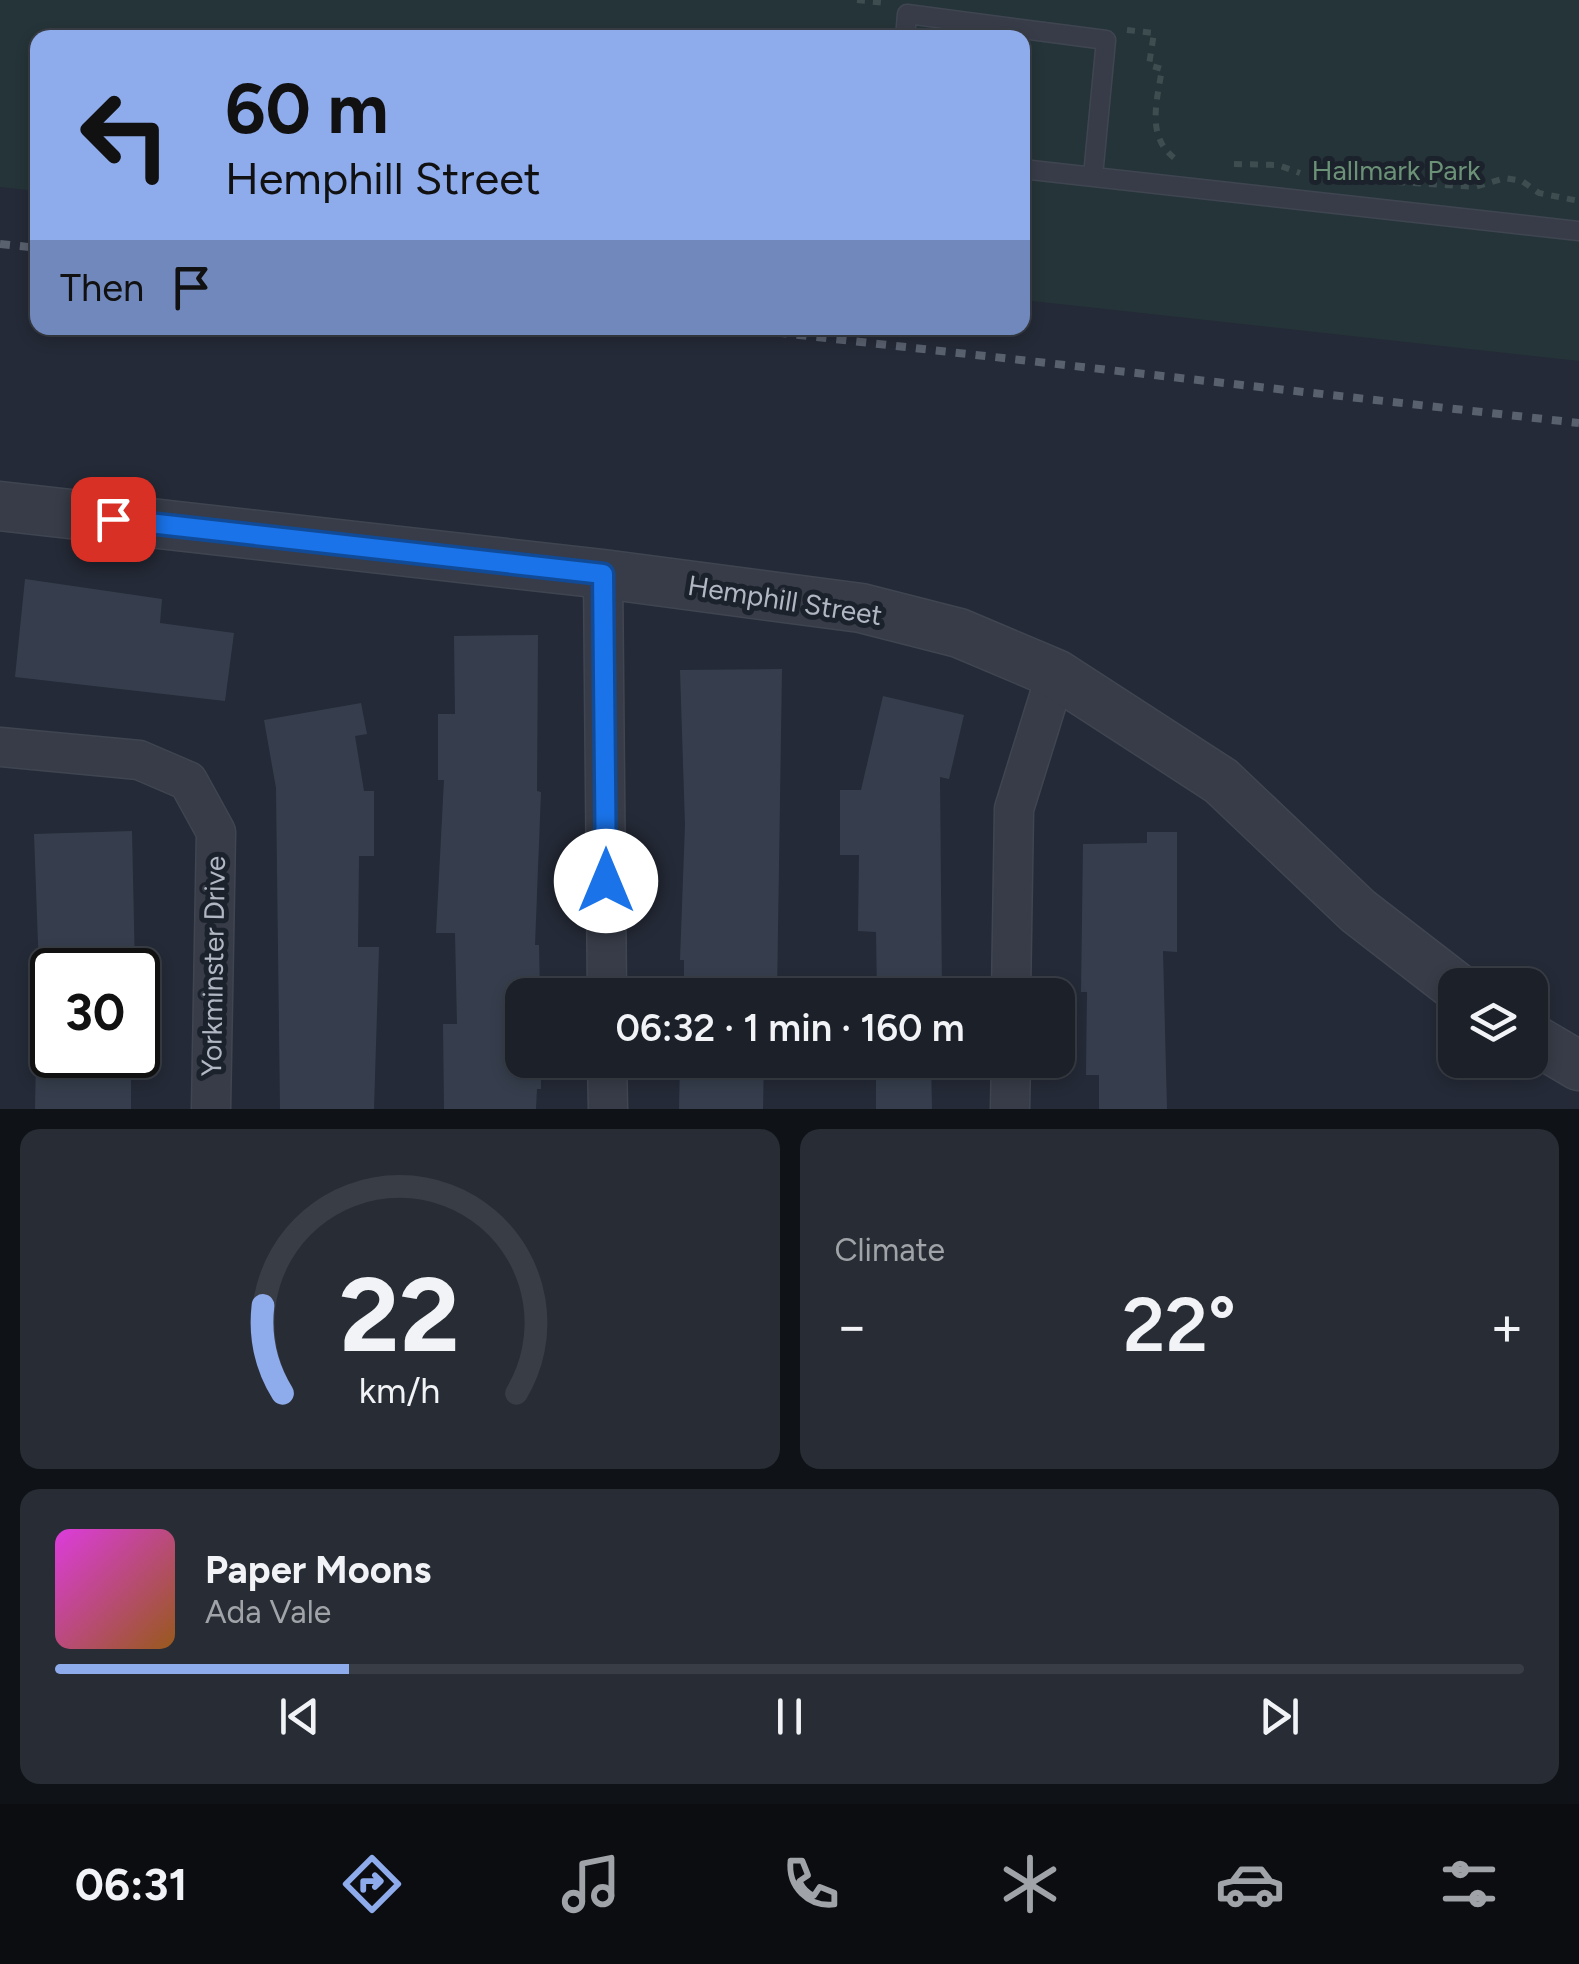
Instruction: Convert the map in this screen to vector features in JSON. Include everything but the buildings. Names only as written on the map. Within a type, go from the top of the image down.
[{"type":"street","name":"Hemphill Street","points":[[0,506],[603,574],[861,608],[959,634],[1056,674],[1221,780],[1358,912],[1438,973]]},
{"type":"street","points":[[603,574],[607,978]]},
{"type":"street","points":[[1012,978],[1014,809],[1056,674]]},
{"type":"street","name":"Yorkminster Drive","points":[[2,748],[139,760],[188,780],[216,832],[211,1109]]},
{"type":"street","points":[[1548,1048],[1579,1066]]},
{"type":"street","points":[[607,1078],[608,1109]]},
{"type":"street","points":[[1010,1109],[1011,1078]]},
{"type":"lane","points":[[906,30],[907,14],[996,30]]},
{"type":"lane","points":[[1030,34],[1106,40],[1092,176]]},
{"type":"lane","points":[[1030,170],[1579,231]]},
{"type":"path","points":[[857,0],[891,4]]},
{"type":"path","points":[[1116,29],[1154,34],[1149,65],[1162,69],[1154,120],[1158,139],[1172,159],[1184,163]]},
{"type":"path","points":[[1222,164],[1278,165],[1298,171],[1308,180]]},
{"type":"path","points":[[1380,180],[1475,187],[1505,178],[1522,180],[1538,193],[1579,201]]},
{"type":"green space","name":"Hallmark Park","points":[[0,0],[1579,0],[1579,361],[1030,301],[1030,30],[30,30],[30,190],[0,187]]},
{"type":"railway","points":[[0,244],[30,247]]},
{"type":"railway","points":[[799,335],[1579,423]]},
{"type":"route","points":[[113,519],[603,574],[606,881]]}]
